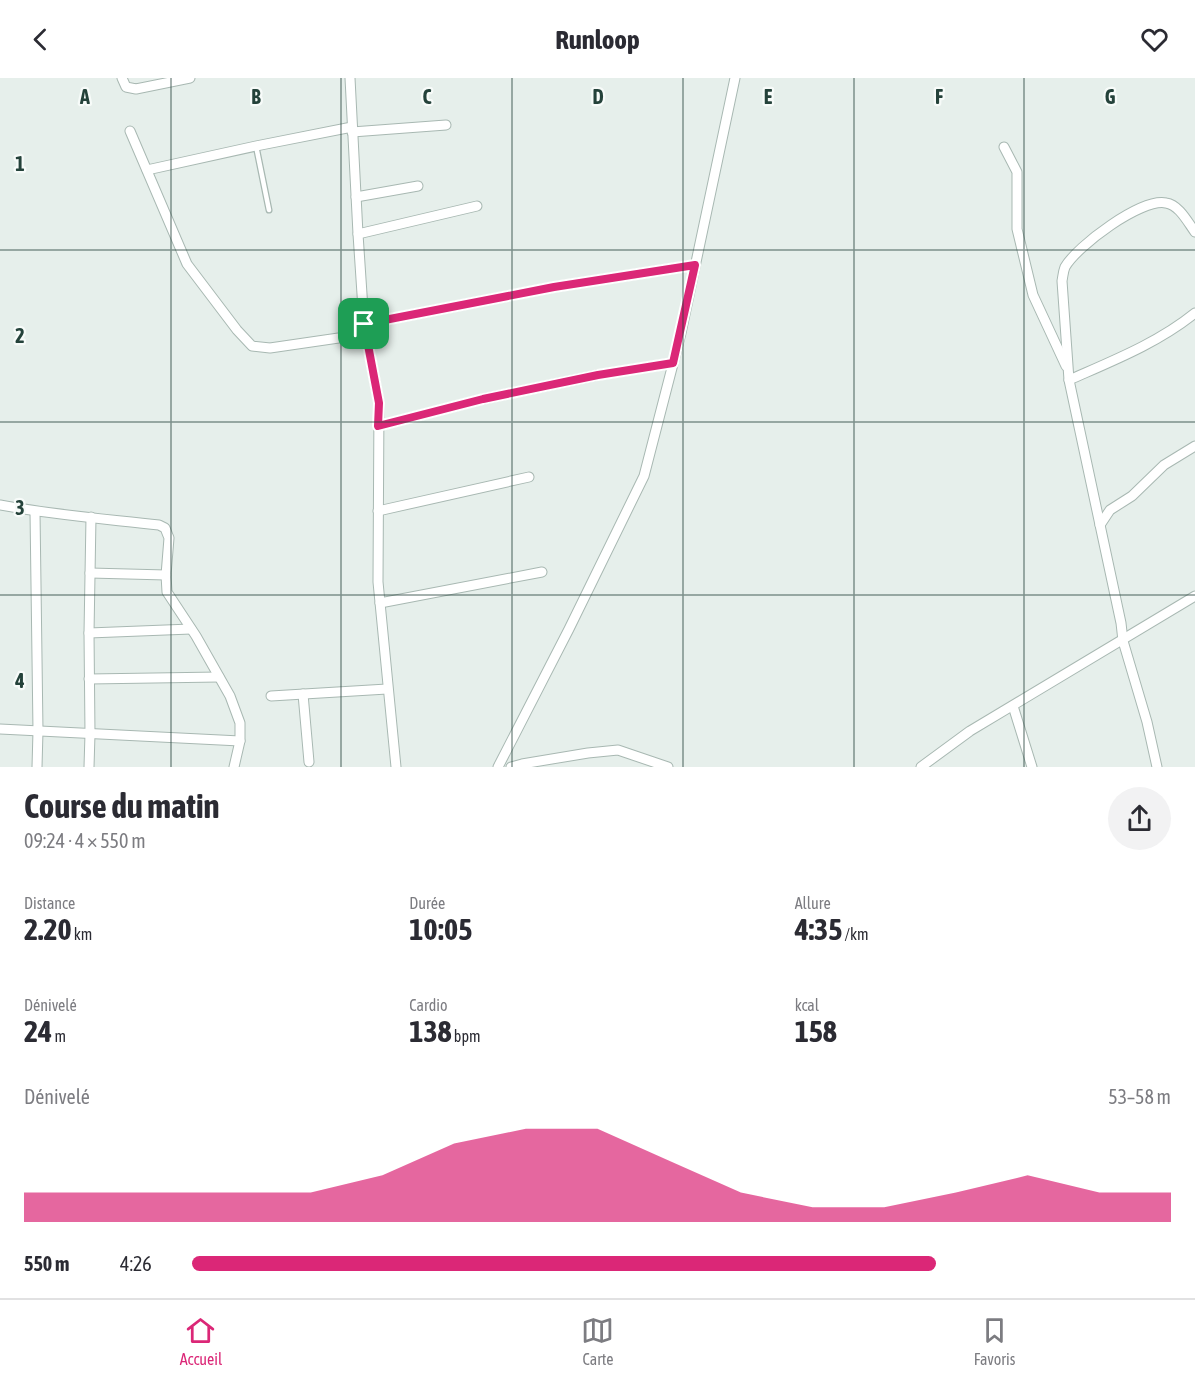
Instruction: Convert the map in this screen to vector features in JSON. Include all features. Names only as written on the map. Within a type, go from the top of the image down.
[{"type":"street","points":[[122,78],[126,87],[136,89],[190,78]]},
{"type":"street","points":[[350,78],[365,329],[379,403],[378,582],[396,767]]},
{"type":"street","points":[[498,767],[569,630],[644,477],[673,363],[735,78]]},
{"type":"street","points":[[147,170],[256,146],[352,129],[446,125]]},
{"type":"street","points":[[130,130],[187,264],[231,322],[252,345],[270,348],[554,287],[695,265]]},
{"type":"street","points":[[1004,147],[1017,172],[1017,229],[1033,295],[1069,376]]},
{"type":"street","points":[[356,197],[418,186]]},
{"type":"street","points":[[1157,767],[1147,722],[1123,640],[1069,376],[1062,281],[1064,270],[1073,256],[1104,229],[1138,208],[1163,202],[1173,205],[1195,232]]},
{"type":"street","points":[[358,234],[477,206]]},
{"type":"street","points":[[1069,376],[1140,348],[1182,324],[1195,313]]},
{"type":"street","points":[[378,426],[494,397],[598,375],[673,363]]},
{"type":"street","points":[[1100,525],[1110,510],[1132,496],[1164,465],[1195,446]]},
{"type":"street","points":[[378,511],[529,477]]},
{"type":"street","points":[[0,505],[35,512],[159,525],[165,528],[169,538],[166,592],[191,629],[230,696],[240,723],[240,741],[234,767]]},
{"type":"street","points":[[35,512],[37,767]]},
{"type":"street","points":[[89,767],[91,517]]},
{"type":"street","points":[[380,603],[542,572]]},
{"type":"street","points":[[90,573],[166,575]]},
{"type":"street","points":[[921,767],[970,731],[1195,596]]},
{"type":"street","points":[[89,633],[191,629]]},
{"type":"street","points":[[89,679],[219,677]]},
{"type":"street","points":[[271,696],[387,689]]},
{"type":"street","points":[[303,694],[309,762]]},
{"type":"street","points":[[1013,706],[1032,767]]},
{"type":"street","points":[[0,729],[240,741]]},
{"type":"street","points":[[511,767],[618,750],[668,767]]},
{"type":"lane","points":[[256,146],[269,210]]},
{"type":"route","points":[[695,265],[673,363],[598,375],[483,399],[378,426],[379,403],[364,324],[554,287],[695,265]]}]
